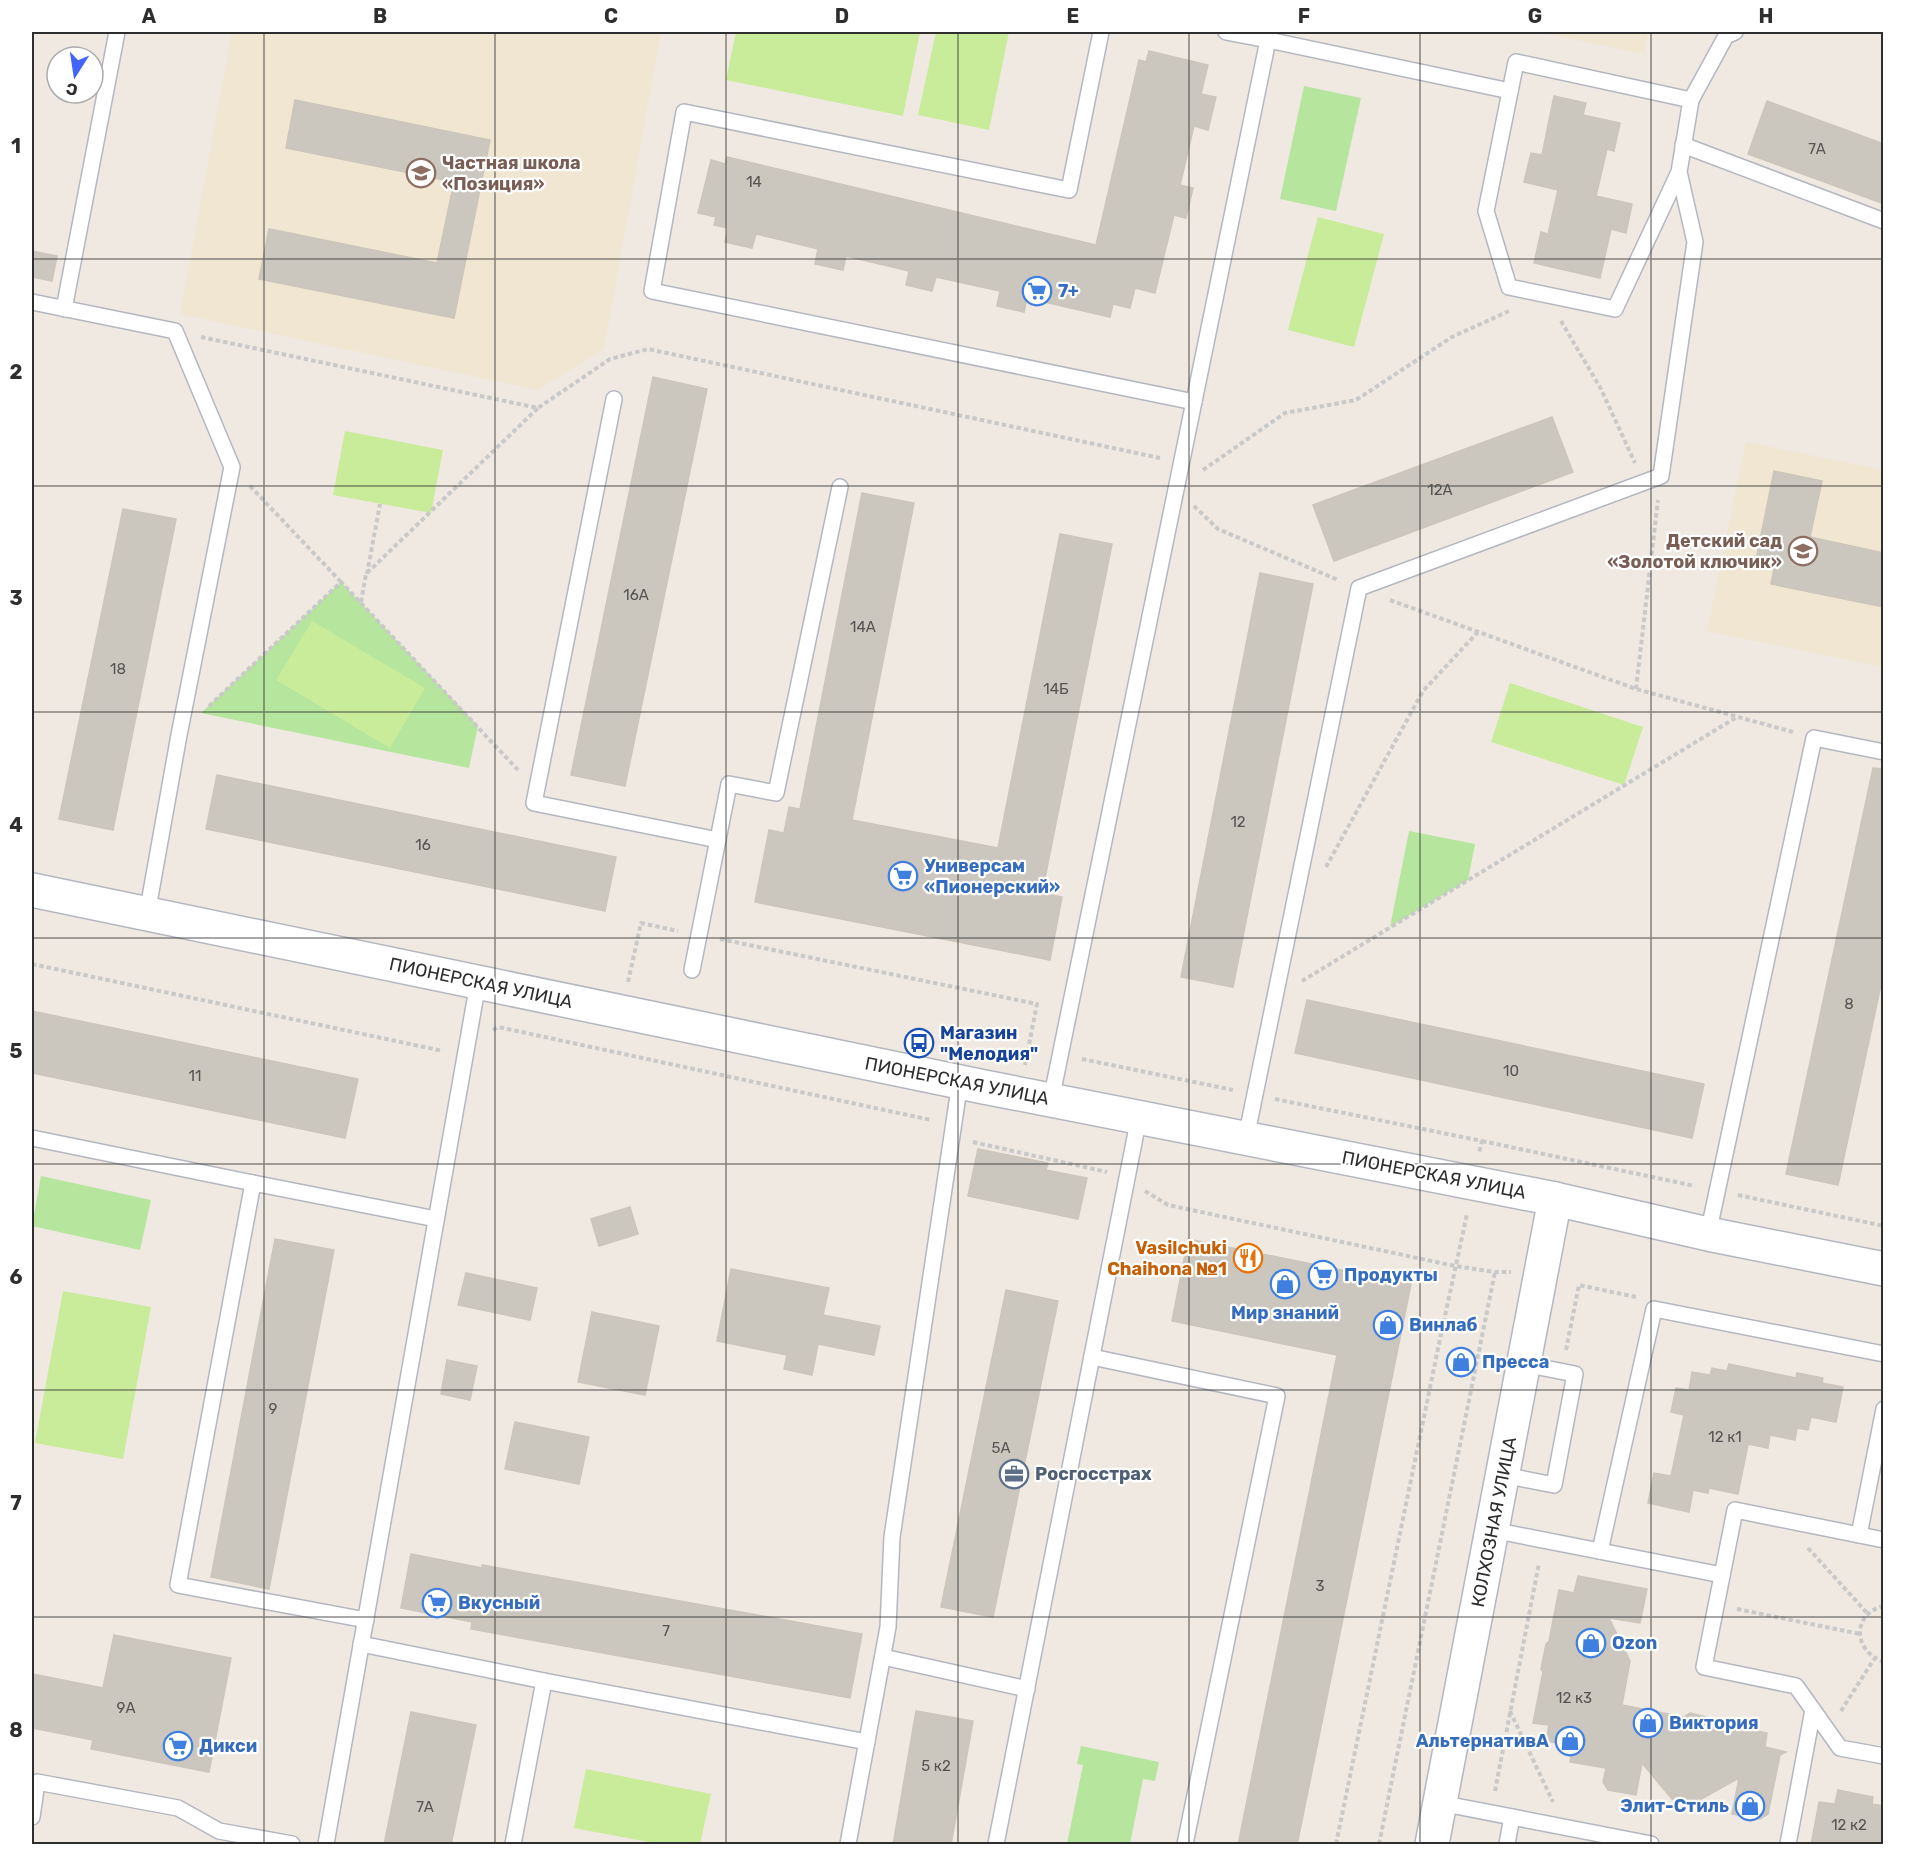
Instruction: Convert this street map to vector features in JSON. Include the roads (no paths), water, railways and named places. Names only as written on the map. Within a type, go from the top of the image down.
[{"type":"street","name":"ПИОНЕРСКАЯ УЛИЦА","points":[[32,890],[960,1082],[1555,1199],[1708,1234],[1884,1269]]},
{"type":"street","name":"КОЛХОЗНАЯ УЛИЦА","points":[[1432,1845],[1555,1199]]},
{"type":"lane","points":[[64,309],[117,32]]},
{"type":"lane","points":[[1101,32],[1069,190],[684,112],[652,291],[1194,402]]},
{"type":"lane","points":[[1226,32],[1510,91]]},
{"type":"lane","points":[[1691,100],[1516,62],[1486,211],[1509,287],[1615,309],[1679,172],[1691,100],[1726,36],[1735,32]]},
{"type":"lane","points":[[1051,1100],[1268,40]]},
{"type":"lane","points":[[1683,145],[1884,221]]},
{"type":"lane","points":[[1246,1138],[1359,588],[1661,476],[1695,242],[1679,172]]},
{"type":"lane","points":[[32,302],[175,331],[232,467],[179,735],[147,914]]},
{"type":"lane","points":[[614,399],[534,803],[718,840]]},
{"type":"lane","points":[[692,970],[729,784],[776,793],[840,487]]},
{"type":"lane","points":[[1708,1234],[1814,738],[1884,752]]},
{"type":"lane","points":[[326,1845],[478,983]]},
{"type":"lane","points":[[848,1845],[888,1628],[892,1537],[960,1082]]},
{"type":"lane","points":[[996,1845],[1139,1117]]},
{"type":"lane","points":[[32,1138],[436,1219]]},
{"type":"lane","points":[[253,1183],[178,1585],[366,1620]]},
{"type":"lane","points":[[1600,1551],[1654,1309],[1884,1354]]},
{"type":"lane","points":[[1092,1357],[1277,1396],[1185,1845]]},
{"type":"lane","points":[[1503,1475],[1554,1485],[1575,1374],[1524,1364]]},
{"type":"lane","points":[[1858,1535],[1884,1409]]},
{"type":"lane","points":[[1884,1540],[1735,1510],[1704,1667],[1796,1686],[1840,1748],[1884,1756]]},
{"type":"lane","points":[[1492,1530],[1722,1575]]},
{"type":"lane","points":[[362,1644],[867,1742]]},
{"type":"lane","points":[[883,1657],[1027,1689]]},
{"type":"lane","points":[[513,1845],[544,1681]]},
{"type":"lane","points":[[1788,1845],[1813,1710]]},
{"type":"lane","points":[[32,1817],[34,1782],[178,1808],[219,1831],[292,1845]]},
{"type":"lane","points":[[1440,1803],[1564,1827],[1599,1839],[1651,1845]]},
{"type":"lane","points":[[1507,1845],[1512,1817]]},
{"type":"place","name":"Частная школа «Позиция»","points":[[421,173]]},
{"type":"place","name":"7+","points":[[1037,291]]},
{"type":"place","name":"Детский сад «Золотой ключик»","points":[[1803,551]]},
{"type":"place","name":"Универсам «Пионерский»","points":[[903,876]]},
{"type":"place","name":"Магазин \"Мелодия\"","points":[[919,1043]]},
{"type":"place","name":"Vasilchuki Chaihona №1","points":[[1248,1258]]},
{"type":"place","name":"Продукты","points":[[1323,1275]]},
{"type":"place","name":"Мир знаний","points":[[1285,1284]]},
{"type":"place","name":"Винлаб","points":[[1388,1325]]},
{"type":"place","name":"Пресса","points":[[1461,1362]]},
{"type":"place","name":"Росгосстрах","points":[[1014,1474]]},
{"type":"place","name":"Вкусный","points":[[437,1603]]},
{"type":"place","name":"Ozon","points":[[1591,1643]]},
{"type":"place","name":"Виктория","points":[[1648,1723]]},
{"type":"place","name":"АльтернативА","points":[[1570,1741]]},
{"type":"place","name":"Дикси","points":[[178,1746]]},
{"type":"place","name":"Элит-Cтиль","points":[[1750,1806]]}]
